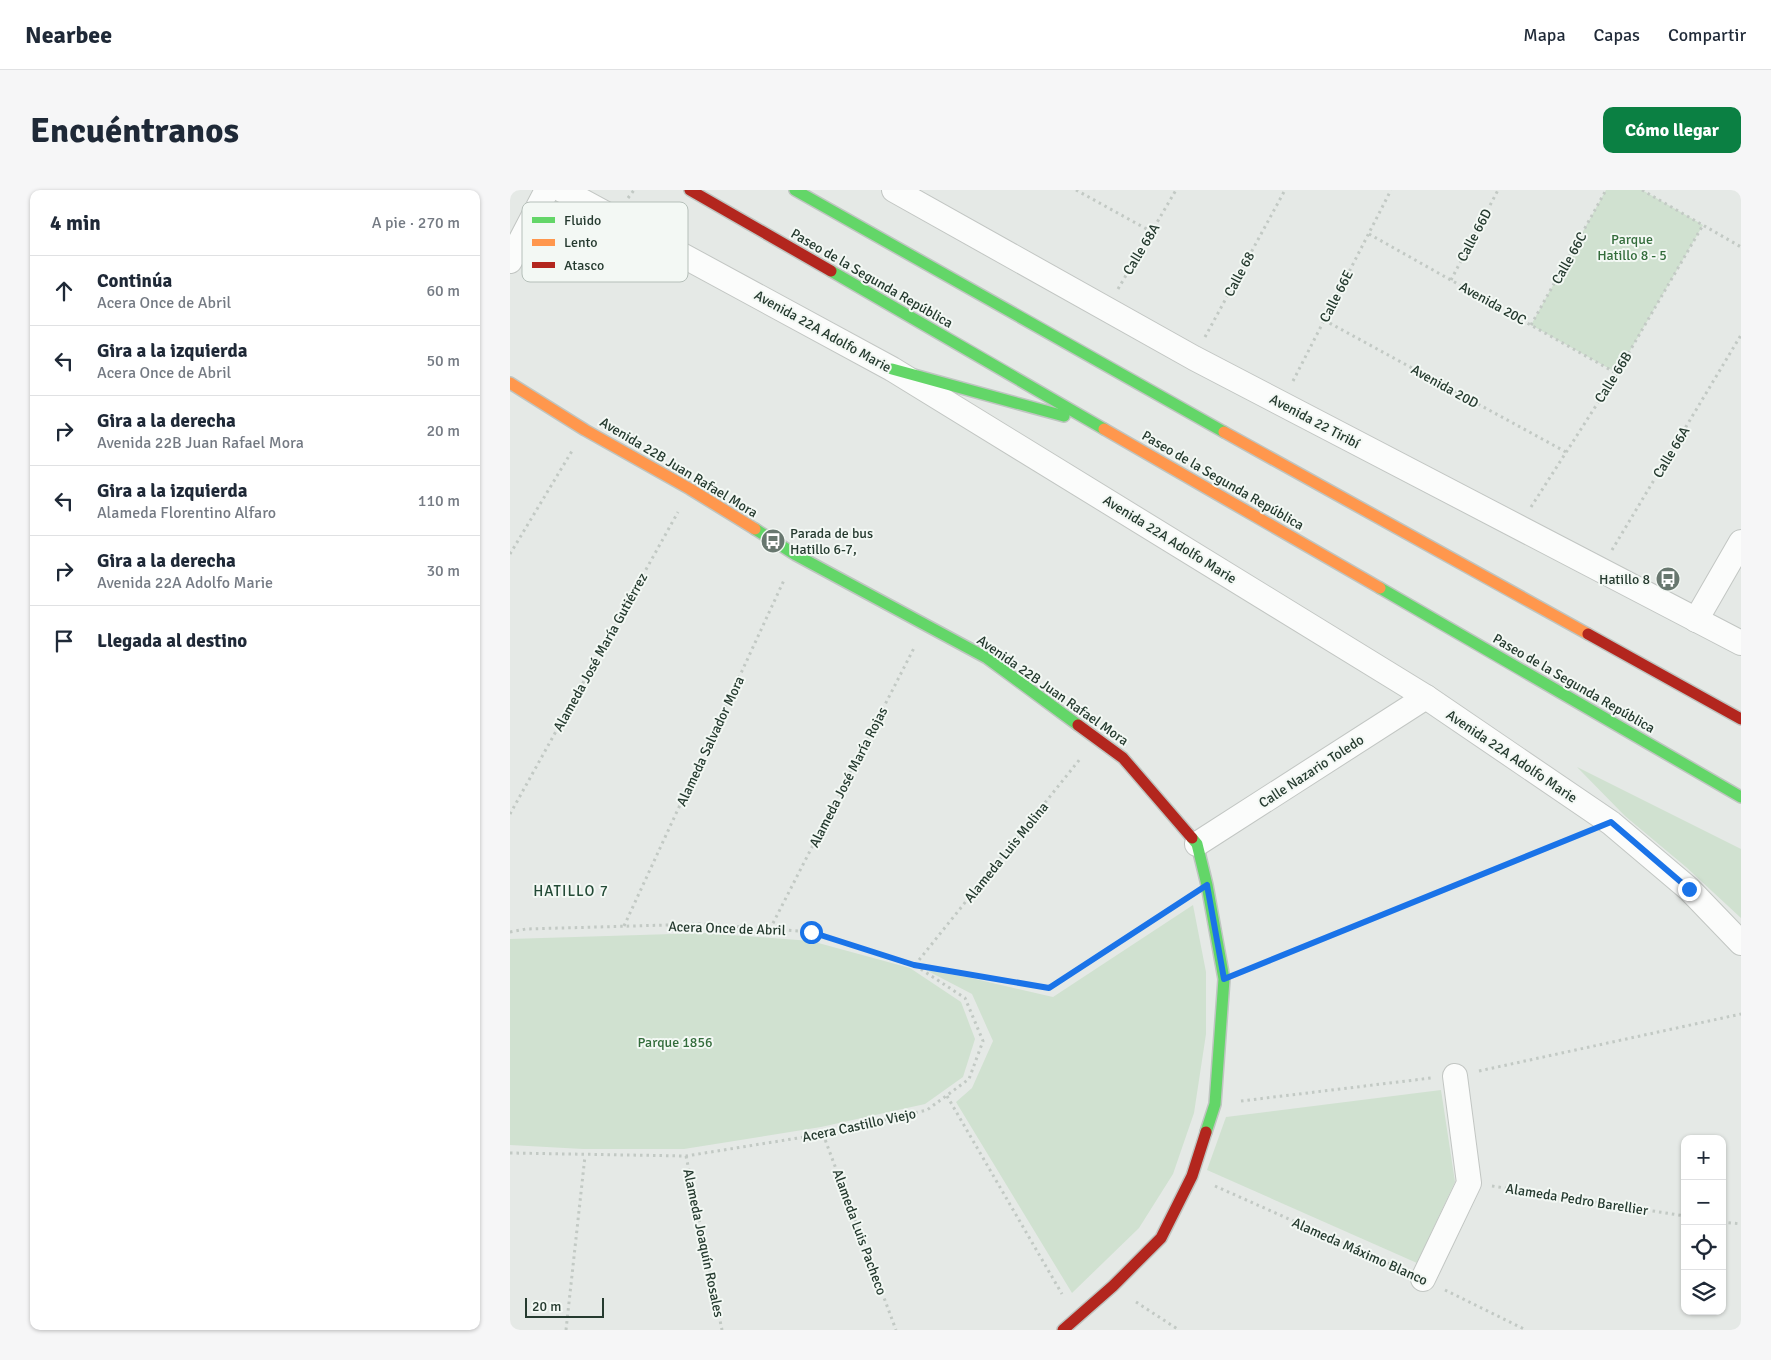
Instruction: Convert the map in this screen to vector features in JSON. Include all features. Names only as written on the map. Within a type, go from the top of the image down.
[{"type":"main road","name":"Paseo de la Segunda República","points":[[690,190],[1722,786],[1739,802]]},
{"type":"main road","points":[[795,190],[1110,369],[1741,719]]},
{"type":"main road","points":[[892,369],[1102,427]]},
{"type":"main road","name":"Avenida 22B Juan Rafael Mora","points":[[510,384],[585,430],[690,489],[796,555],[987,658],[1123,758],[1197,844],[1207,885],[1224,979],[1215,1104],[1192,1176],[1161,1238],[1113,1286],[1063,1330]]},
{"type":"street","points":[[541,202],[547,190]]},
{"type":"street","name":"Avenida 22A Adolfo Marie","points":[[562,190],[584,202]]},
{"type":"street","name":"Avenida 22 Tiribí","points":[[894,190],[1194,358],[1741,643]]},
{"type":"street","points":[[510,261],[522,238]]},
{"type":"street","name":"Avenida 22A Adolfo Marie","points":[[688,258],[892,369],[1426,697],[1611,822],[1689,889],[1741,943]]},
{"type":"street","points":[[1696,620],[1741,542]]},
{"type":"street","name":"Calle Nazario Toledo","points":[[1197,844],[1426,697]]},
{"type":"street","points":[[1423,1279],[1469,1183],[1455,1076]]},
{"type":"path","points":[[628,200],[634,190]]},
{"type":"path","points":[[1076,190],[1152,232]]},
{"type":"path","name":"Calle 68A","points":[[1106,308],[1176,190]]},
{"type":"path","name":"Calle 68","points":[[1194,358],[1285,190]]},
{"type":"path","name":"Calle 66E","points":[[1281,403],[1391,190]]},
{"type":"path","name":"Calle 66D","points":[[1451,280],[1498,190]]},
{"type":"path","name":"Calle 66C","points":[[1531,325],[1606,190]]},
{"type":"path","points":[[1642,190],[1741,248]]},
{"type":"path","name":"Calle 66B","points":[[1518,527],[1617,373],[1703,225]]},
{"type":"path","name":"Avenida 20C","points":[[1369,234],[1617,373]]},
{"type":"path","name":"Avenida 20D","points":[[1324,320],[1566,452]]},
{"type":"path","name":"Calle 66A","points":[[1601,569],[1741,335]]},
{"type":"path","points":[[510,554],[585,430]]},
{"type":"path","name":"Alameda José María Gutiérrez","points":[[510,814],[690,489]]},
{"type":"path","name":"Alameda Salvador Mora","points":[[624,926],[796,555]]},
{"type":"path","name":"Alameda José María Rojas","points":[[770,929],[926,625]]},
{"type":"path","name":"Alameda Luis Molina","points":[[914,965],[1097,738]]},
{"type":"path","points":[[1224,979],[1611,822]]},
{"type":"path","name":"Acera Once de Abril","points":[[510,932],[526,929],[704,924],[811,932],[914,965],[1049,988],[1207,885]]},
{"type":"path","name":"Acera Castillo Viejo","points":[[510,1153],[585,1156],[686,1156],[823,1134],[927,1110],[969,1079],[983,1041],[965,998],[914,965]]},
{"type":"path","points":[[947,1096],[1077,1319]]},
{"type":"path","name":"Alameda Luis Pacheco","points":[[823,1134],[896,1330]]},
{"type":"path","points":[[566,1330],[585,1156]]},
{"type":"path","name":"Alameda Joaquín Rosales","points":[[686,1156],[722,1330]]},
{"type":"path","name":"Alameda Máximo Blanco","points":[[1192,1176],[1423,1279],[1526,1330]]},
{"type":"path","name":"Alameda Pedro Barellier","points":[[1469,1183],[1681,1215]]},
{"type":"path","points":[[1726,1222],[1741,1224]]},
{"type":"path","points":[[1113,1286],[1179,1330]]},
{"type":"green space","name":"Parque Hatillo 8 - 5","points":[[1606,190],[1642,190],[1703,225],[1617,373],[1531,325]]},
{"type":"green space","points":[[1577,767],[1741,849],[1741,918],[1686,867],[1625,816]]},
{"type":"green space","points":[[1193,905],[1206,972],[1206,1034],[1194,1113],[1173,1174],[1139,1228],[1072,1293],[956,1102],[972,1088],[993,1041],[972,994],[926,970],[971,978],[1053,997]]},
{"type":"green space","name":"Parque 1856","points":[[705,933],[811,941],[910,968],[961,1002],[975,1039],[963,1077],[925,1104],[821,1127],[684,1149],[583,1149],[510,1145],[510,939]]},
{"type":"green space","points":[[1441,1090],[1455,1182],[1417,1263],[1207,1170],[1226,1117]]},
{"type":"traffic: fast","points":[[795,190],[1224,432]]},
{"type":"traffic: fast","points":[[831,271],[1104,429]]},
{"type":"traffic: fast","points":[[892,369],[1064,416]]},
{"type":"traffic: fast","points":[[755,529],[796,555],[987,658],[1078,725]]},
{"type":"traffic: fast","points":[[1380,588],[1741,797]]},
{"type":"traffic: fast","points":[[1192,838],[1197,844],[1207,885],[1224,979],[1215,1104],[1206,1132]]},
{"type":"traffic: slow","points":[[510,383],[585,430],[690,489],[755,529]]},
{"type":"traffic: slow","points":[[1104,429],[1380,588]]},
{"type":"traffic: slow","points":[[1224,432],[1588,634]]},
{"type":"traffic: jam","points":[[690,190],[831,271]]},
{"type":"traffic: jam","points":[[1588,634],[1741,719]]},
{"type":"traffic: jam","points":[[1078,725],[1123,758],[1192,838]]},
{"type":"traffic: jam","points":[[1063,1330],[1113,1286],[1161,1238],[1192,1176],[1206,1132]]},
{"type":"place","name":"Parada de bus Hatillo 6-7,","points":[[773,541]]},
{"type":"place","name":"Hatillo 8","points":[[1668,579]]},
{"type":"district","name":"HATILLO 7","points":[[571,891]]},
{"type":"route","points":[[811,932],[914,965],[1049,988],[1207,885],[1224,979],[1611,822],[1689,889]]}]
